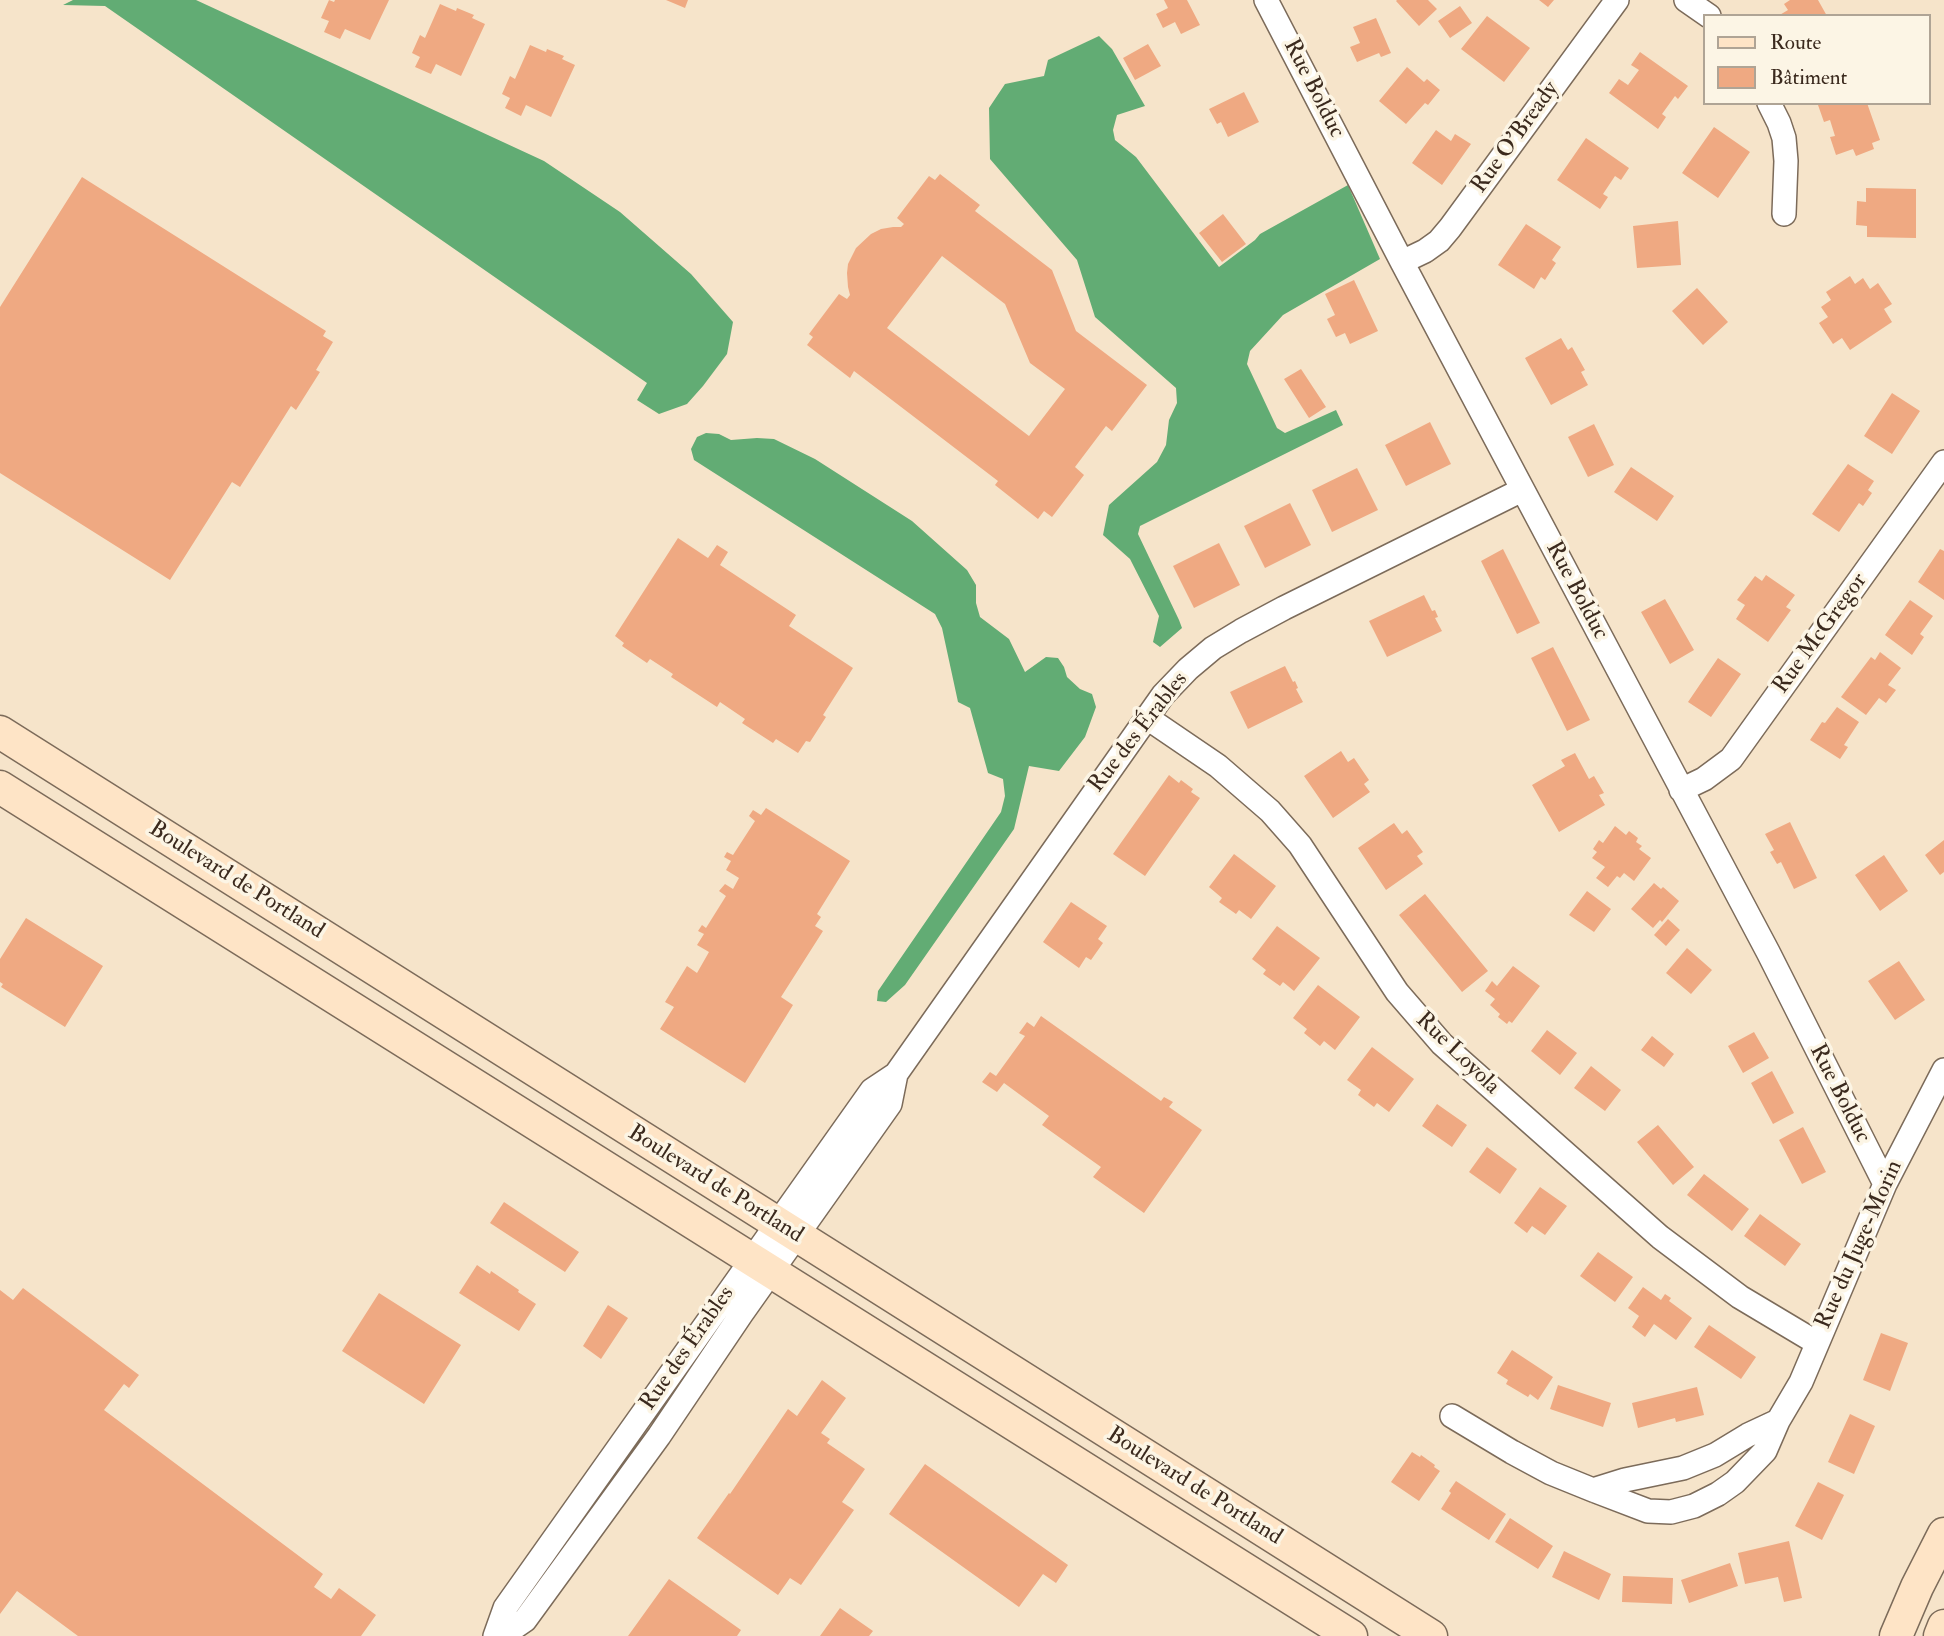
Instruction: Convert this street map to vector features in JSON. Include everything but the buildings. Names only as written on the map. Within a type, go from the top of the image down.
[{"type":"main road","name":"Boulevard de Portland","points":[[0,732],[1431,1636]]},
{"type":"main road","name":"Boulevard de Portland","points":[[0,787],[1351,1636]]},
{"type":"main road","points":[[1896,1636],[1944,1534]]},
{"type":"main road","points":[[1874,1636],[1917,1587]]},
{"type":"main road","points":[[1940,1636],[1944,1626]]},
{"type":"street","name":"Rue Bolduc","points":[[1266,0],[1768,953],[1885,1184]]},
{"type":"street","name":"Rue O'Bready","points":[[1402,262],[1439,241],[1450,228],[1617,0]]},
{"type":"street","points":[[1686,0],[1706,14]]},
{"type":"street","points":[[1770,105],[1784,138],[1784,214]]},
{"type":"street","name":"Rue McGregor","points":[[1681,790],[1704,779],[1731,759],[1944,462]]},
{"type":"street","name":"Rue des Érables","points":[[495,1636],[505,1608],[787,1230],[891,1104],[896,1074],[1163,695],[1213,648],[1241,631],[1522,489]]},
{"type":"street","name":"Rue Loyola","points":[[1146,717],[1218,766],[1270,811],[1300,845],[1397,992],[1442,1044],[1660,1237],[1741,1297],[1817,1343]]},
{"type":"street","name":"Rue du Juge-Morin","points":[[1452,1416],[1551,1473],[1648,1511],[1671,1512],[1694,1506],[1718,1494],[1756,1463],[1765,1451],[1778,1421],[1801,1382],[1885,1184],[1944,1070]]},
{"type":"street","name":"Rue des Érables","points":[[502,1636],[525,1620],[659,1436],[762,1266]]},
{"type":"street","points":[[1593,1490],[1625,1480],[1683,1468],[1715,1455],[1778,1421]]},
{"type":"green space","points":[[73,0],[196,0],[544,161],[620,212],[691,274],[733,322],[727,354],[687,404],[659,414],[637,400],[647,383],[105,6],[63,5]]},
{"type":"green space","points":[[1099,36],[1112,49],[1145,106],[1117,115],[1113,130],[1115,140],[1136,157],[1219,267],[1260,234],[1348,185],[1380,259],[1283,315],[1250,351],[1247,364],[1277,428],[1285,433],[1336,410],[1343,425],[1140,526],[1138,534],[1182,628],[1160,647],[1153,642],[1159,616],[1130,559],[1103,535],[1109,505],[1157,462],[1166,445],[1169,420],[1177,403],[1176,388],[1095,317],[1077,260],[990,159],[989,108],[1005,84],[1044,76],[1048,60]]},
{"type":"green space","points":[[706,433],[719,434],[731,440],[774,439],[815,459],[912,521],[967,570],[976,585],[976,603],[980,617],[1009,639],[1025,672],[1046,657],[1058,658],[1067,677],[1080,689],[1092,694],[1096,707],[1085,737],[1059,771],[1029,766],[1014,829],[905,985],[886,1002],[877,1001],[878,991],[1001,812],[1005,796],[1003,779],[988,773],[970,708],[958,702],[942,628],[935,614],[694,460],[691,449],[697,437]]}]
